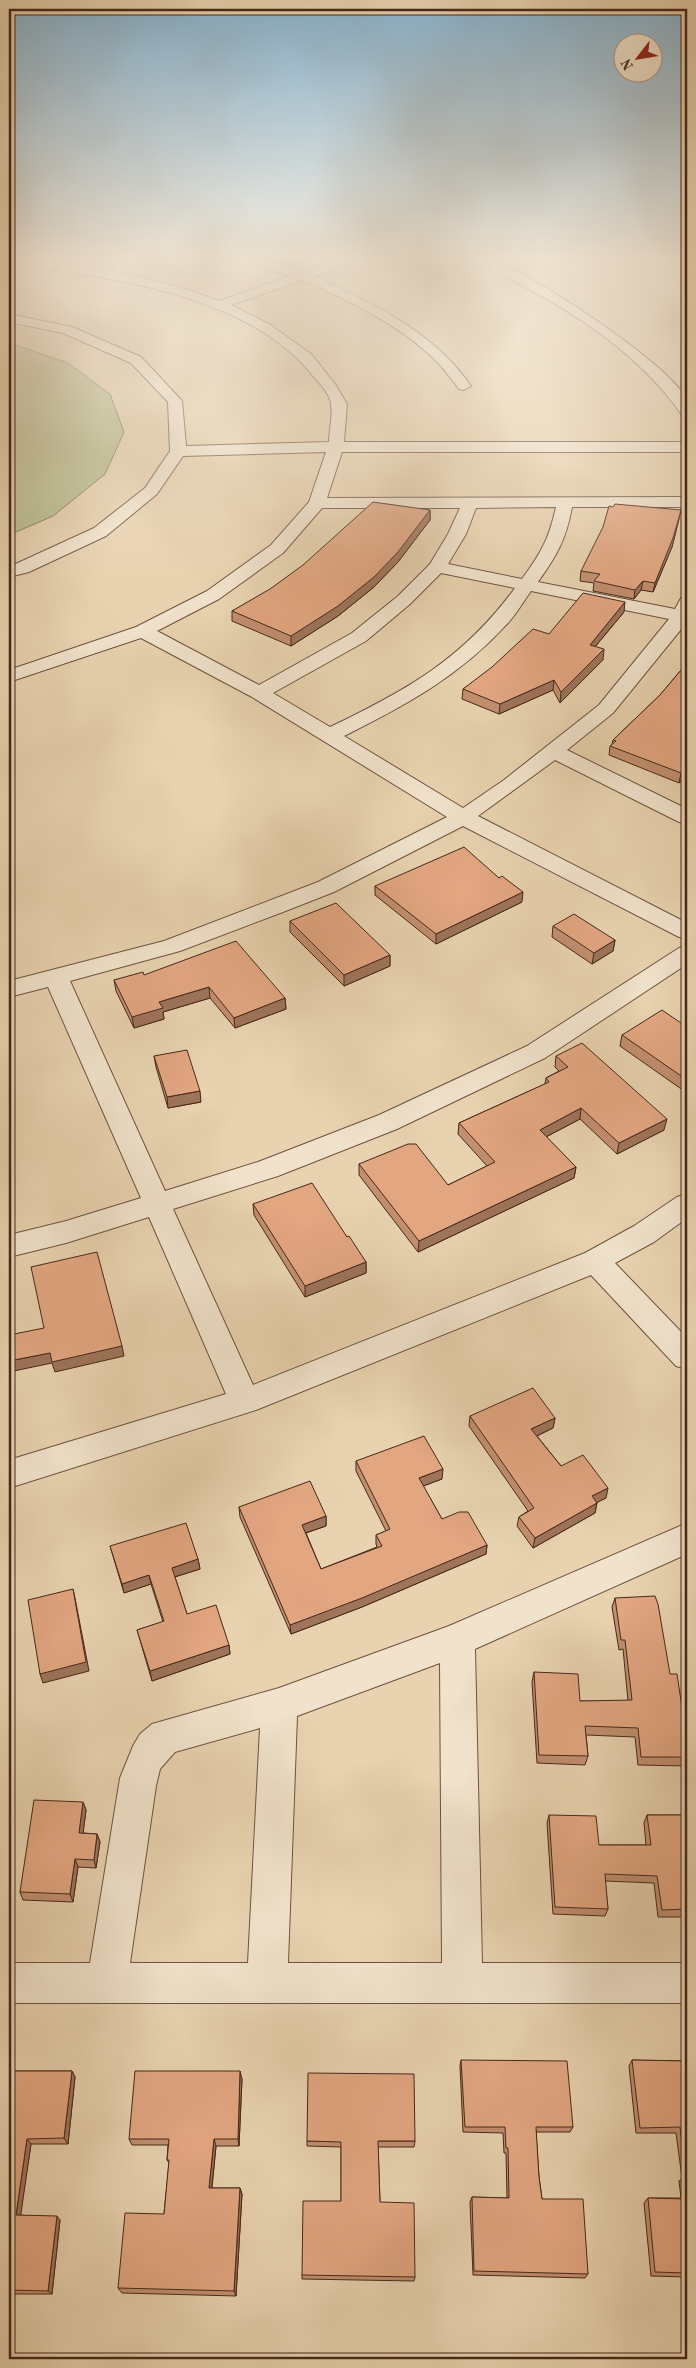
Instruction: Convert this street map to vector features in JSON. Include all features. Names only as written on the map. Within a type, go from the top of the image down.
[{"type":"street","points":[[9,572],[23,568],[100,532],[151,491],[178,451],[175,401],[142,367]]},
{"type":"street","points":[[9,676],[144,631],[213,595],[277,549],[317,503],[336,447],[340,404],[330,387],[314,367]]},
{"type":"street","points":[[450,367],[464,386]]},
{"type":"street","points":[[645,367],[665,383],[687,412]]},
{"type":"street","points":[[178,451],[336,447],[687,447]]},
{"type":"street","points":[[317,503],[687,502]]},
{"type":"street","points":[[259,693],[359,637],[404,600],[437,567],[457,534],[470,503]]},
{"type":"street","points":[[330,735],[401,700],[460,659],[501,620],[527,587],[551,551],[560,527],[565,503]]},
{"type":"street","points":[[437,567],[527,587],[685,612]]},
{"type":"street","points":[[9,989],[172,946],[326,887],[463,817],[511,784],[606,709],[685,612]]},
{"type":"street","points":[[144,631],[259,693],[463,817],[687,932]]},
{"type":"street","points":[[553,751],[687,816]]},
{"type":"street","points":[[9,1246],[66,1232],[268,1169],[388,1122],[536,1052],[687,953]]},
{"type":"street","points":[[56,977],[245,1401]]},
{"type":"street","points":[[9,1476],[245,1401],[595,1261],[644,1234],[687,1204]]},
{"type":"street","points":[[595,1261],[687,1357]]},
{"type":"street","points":[[107,1983],[137,1786],[142,1766],[149,1751],[165,1737],[279,1706],[457,1640],[687,1538]]},
{"type":"street","points":[[457,1640],[462,1983]]},
{"type":"street","points":[[267,1983],[279,1706]]},
{"type":"street","points":[[9,1982],[687,1983]]},
{"type":"green space","points":[[9,367],[73,367],[110,394],[124,432],[105,474],[53,516],[9,535]]},
{"type":"building","points":[[373,502],[430,510],[398,552],[374,577],[338,606],[291,636],[232,611],[270,589],[303,565]]},
{"type":"building","points":[[615,504],[681,510],[673,538],[655,583],[643,581],[635,590],[594,581],[600,574],[581,571],[603,527],[609,506],[613,507]]},
{"type":"building","points":[[583,593],[625,602],[590,645],[604,649],[561,692],[554,680],[500,704],[463,689],[492,667],[533,629],[549,634]]},
{"type":"building","points":[[687,663],[687,768],[681,773],[610,746],[616,741],[613,740],[660,695]]},
{"type":"building","points":[[464,847],[499,878],[502,876],[523,892],[436,934],[375,886]]},
{"type":"building","points":[[336,903],[390,955],[344,975],[290,921]]},
{"type":"building","points":[[574,914],[615,940],[594,953],[553,926]]},
{"type":"building","points":[[236,941],[285,998],[234,1018],[209,987],[159,1002],[163,1008],[132,1017],[114,980],[143,972],[144,975]]},
{"type":"building","points":[[662,1010],[681,1023],[687,1019],[687,1080],[622,1035]]},
{"type":"building","points":[[582,1043],[667,1119],[619,1143],[581,1108],[540,1130],[576,1167],[419,1241],[359,1164],[408,1144],[416,1144],[448,1185],[495,1162],[459,1123],[549,1082],[546,1078],[568,1067],[556,1056]]},
{"type":"building","points":[[187,1050],[200,1091],[167,1097],[154,1056]]},
{"type":"building","points":[[312,1183],[347,1237],[349,1236],[366,1262],[305,1286],[253,1204]]},
{"type":"building","points":[[97,1252],[122,1346],[52,1362],[50,1353],[9,1361],[9,1335],[44,1328],[31,1267]]},
{"type":"building","points":[[533,1388],[555,1418],[531,1429],[561,1466],[583,1455],[608,1488],[592,1496],[597,1503],[535,1538],[519,1517],[534,1508],[470,1416]]},
{"type":"building","points":[[424,1436],[443,1469],[419,1478],[442,1519],[459,1512],[468,1512],[487,1545],[362,1598],[290,1625],[239,1507],[310,1481],[326,1516],[302,1525],[321,1569],[382,1546],[376,1535],[390,1529],[356,1461]]},
{"type":"building","points":[[186,1523],[198,1559],[172,1568],[187,1614],[216,1605],[229,1645],[150,1671],[137,1630],[164,1621],[149,1575],[122,1584],[110,1546]]},
{"type":"building","points":[[73,1589],[86,1662],[40,1674],[28,1600]]},
{"type":"building","points":[[655,1596],[670,1674],[677,1674],[687,1741],[687,1757],[641,1757],[638,1728],[585,1726],[588,1756],[539,1755],[534,1672],[578,1674],[580,1701],[632,1700],[625,1640],[621,1640],[615,1598]]},
{"type":"building","points":[[34,1800],[83,1802],[79,1833],[97,1834],[94,1860],[75,1859],[70,1894],[20,1892]]},
{"type":"building","points":[[549,1815],[596,1816],[599,1845],[651,1845],[647,1815],[687,1815],[687,1909],[662,1910],[657,1876],[605,1874],[608,1909],[555,1907]]},
{"type":"building","points":[[461,2060],[567,2061],[573,2127],[536,2127],[539,2177],[542,2199],[583,2199],[588,2274],[474,2271],[472,2197],[509,2198],[508,2148],[506,2148],[505,2127],[465,2127]]},
{"type":"building","points":[[632,2060],[687,2061],[687,2273],[655,2272],[648,2198],[686,2199],[683,2176],[686,2177],[680,2127],[640,2128]]},
{"type":"building","points":[[9,2071],[72,2071],[64,2138],[27,2139],[16,2215],[57,2216],[48,2291],[9,2290]]},
{"type":"building","points":[[135,2071],[240,2071],[238,2139],[214,2139],[209,2188],[240,2188],[234,2291],[118,2288],[125,2213],[164,2214],[169,2160],[167,2160],[169,2139],[129,2139]]},
{"type":"building","points":[[308,2073],[414,2074],[415,2141],[378,2141],[380,2202],[414,2203],[415,2277],[302,2275],[303,2201],[341,2201],[341,2142],[307,2141]]}]
